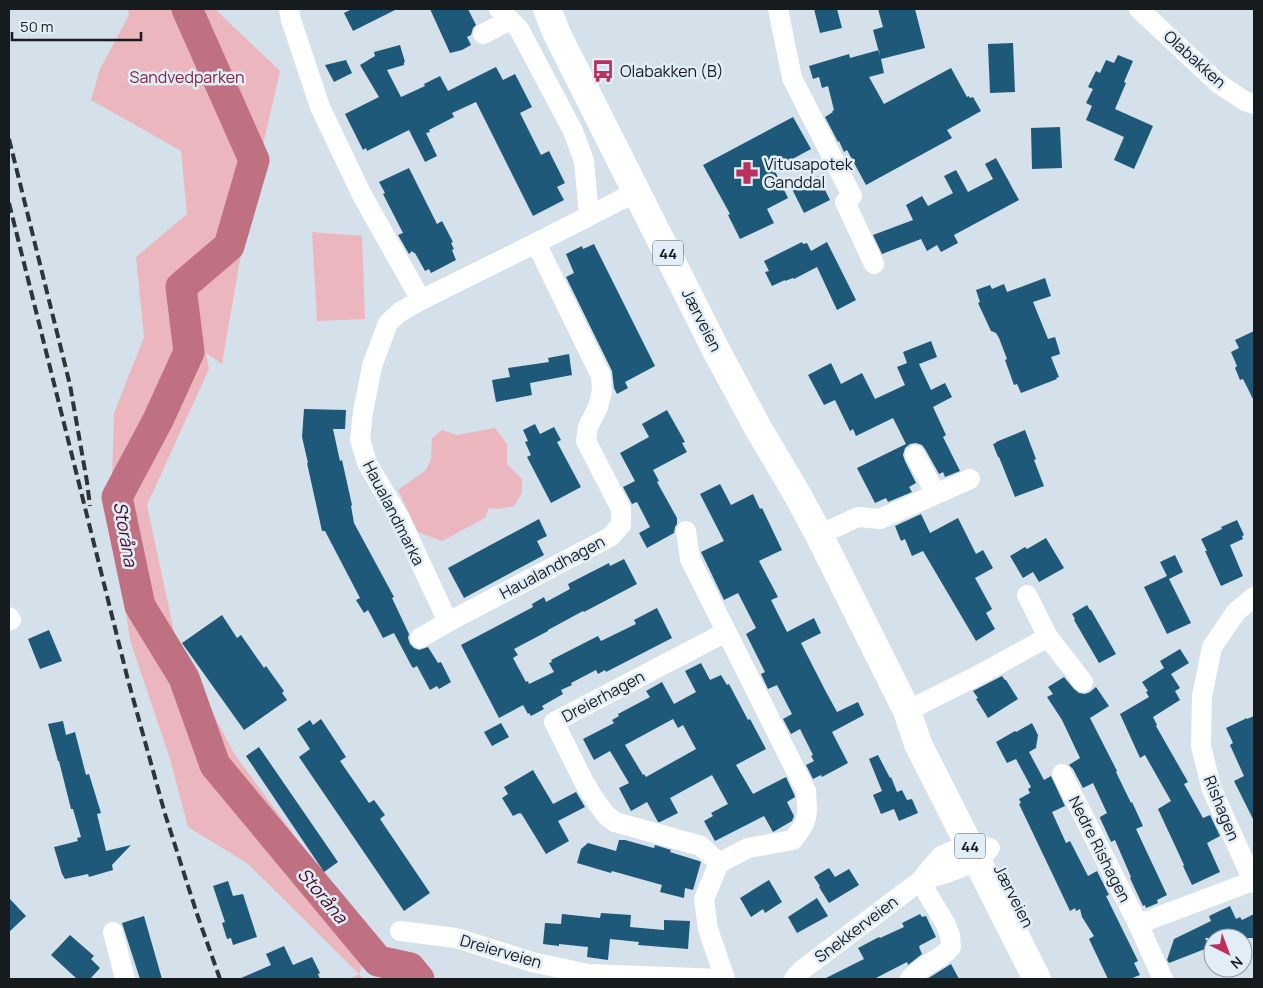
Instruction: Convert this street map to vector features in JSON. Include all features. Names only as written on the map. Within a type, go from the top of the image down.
[{"type":"main road","name":"Jærveien","points":[[547,9],[636,192],[758,428],[819,535],[907,711],[928,737],[955,784],[979,851],[1037,979]]},
{"type":"main road","name":"Jærveien","points":[[561,9],[606,104],[766,422],[797,494]]},
{"type":"main road","name":"Jærveien","points":[[979,851],[1056,979]]},
{"type":"street","points":[[289,9],[320,106],[362,195],[421,300]]},
{"type":"street","points":[[778,9],[792,78],[852,196],[845,202],[874,264]]},
{"type":"street","name":"Olabakken","points":[[1139,9],[1219,84],[1245,101],[1254,104]]},
{"type":"street","points":[[483,34],[504,14],[520,29],[573,131],[584,161],[589,215]]},
{"type":"street","name":"Haualandmarka","points":[[448,622],[400,518],[367,463],[360,439],[362,412],[372,366],[388,324],[400,312],[421,300],[636,192]]},
{"type":"street","name":"Haualandhagen","points":[[420,638],[610,537],[621,525],[621,509],[586,441],[588,427],[598,407],[602,391],[601,376],[536,243]]},
{"type":"street","points":[[916,455],[936,494]]},
{"type":"street","points":[[819,535],[858,517],[880,519],[970,479]]},
{"type":"street","points":[[686,531],[690,559],[806,791],[808,814],[802,828],[793,840],[748,848],[719,863],[704,899],[708,929],[723,979]]},
{"type":"street","points":[[1027,595],[1048,637],[1083,682]]},
{"type":"street","name":"Rishagen","points":[[1254,597],[1236,612],[1212,647],[1202,696],[1201,746],[1212,790],[1254,882]]},
{"type":"street","name":"Dreierhagen","points":[[719,863],[701,846],[615,822],[606,815],[586,784],[554,722],[726,632]]},
{"type":"street","points":[[907,711],[977,676],[1048,637]]},
{"type":"street","name":"Nedre Rishagen","points":[[1062,774],[1138,924],[1163,979]]},
{"type":"street","name":"Snekkerveien","points":[[794,979],[802,970],[920,881],[941,856],[979,851]]},
{"type":"street","points":[[910,979],[919,970],[946,954],[951,947],[948,929],[920,881]]},
{"type":"street","points":[[1138,924],[1254,882]]},
{"type":"street","name":"Dreierveien","points":[[400,931],[456,938],[532,962],[588,974],[723,979]]},
{"type":"street","points":[[113,932],[124,979]]},
{"type":"green space","name":"Sandvedparken","points":[[128,9],[215,9],[280,71],[250,202],[222,364],[206,353],[209,369],[147,505],[177,646],[235,755],[372,941],[359,974],[247,863],[188,827],[170,759],[130,640],[111,510],[114,413],[144,337],[136,257],[187,214],[181,151],[91,100],[100,69],[129,15]]},
{"type":"green space","points":[[312,232],[362,236],[365,319],[317,321]]},
{"type":"green space","points":[[495,428],[507,444],[507,464],[522,479],[522,493],[514,506],[499,509],[489,508],[485,518],[442,541],[418,532],[398,490],[426,470],[431,459],[432,438],[442,430],[457,435]]},
{"type":"green space","points":[[359,974],[363,979],[349,979]]},
{"type":"building","points":[[352,9],[397,9],[353,31],[344,13]]},
{"type":"building","points":[[430,9],[468,9],[476,25],[471,35],[467,37],[471,45],[450,53]]},
{"type":"building","points":[[814,9],[837,9],[842,28],[820,33]]},
{"type":"building","points":[[878,9],[915,9],[925,48],[881,59],[884,73],[869,77],[884,104],[951,68],[967,97],[973,97],[981,111],[947,130],[952,138],[866,185],[847,150],[844,152],[825,117],[834,110],[828,86],[822,88],[819,77],[813,79],[809,66],[849,54],[850,58],[878,50],[873,30],[883,27]]},
{"type":"building","points":[[1013,43],[1015,92],[990,93],[988,44]]},
{"type":"building","points":[[400,45],[405,62],[404,65],[387,70],[401,97],[425,86],[424,84],[440,76],[448,91],[496,67],[503,80],[515,74],[532,107],[520,113],[541,155],[549,151],[565,183],[557,187],[564,200],[533,216],[476,102],[452,113],[454,117],[426,133],[437,156],[425,162],[409,130],[367,151],[366,148],[363,150],[345,114],[379,97],[360,65],[375,56],[374,52]]},
{"type":"building","points":[[1118,55],[1133,61],[1115,109],[1153,126],[1134,169],[1114,160],[1124,137],[1086,120],[1092,106],[1086,103],[1093,89],[1088,87],[1096,71],[1100,73],[1106,60],[1114,63]]},
{"type":"building","points":[[346,60],[352,73],[334,82],[325,65]]},
{"type":"building","points":[[793,117],[811,149],[774,169],[788,198],[767,209],[774,223],[740,239],[728,215],[730,214],[703,165]]},
{"type":"building","points":[[1060,127],[1062,168],[1032,169],[1031,128]]},
{"type":"building","points":[[996,158],[1019,200],[954,235],[958,243],[941,252],[937,245],[927,251],[921,239],[882,254],[873,235],[913,220],[906,205],[922,196],[928,206],[953,193],[944,176],[956,170],[968,192],[993,179],[985,164]]},
{"type":"building","points":[[409,168],[437,224],[442,221],[453,242],[451,243],[454,249],[452,250],[456,260],[431,273],[429,269],[425,271],[415,253],[412,251],[409,254],[398,235],[403,233],[379,182]]},
{"type":"building","points":[[818,176],[830,200],[804,213],[792,189]]},
{"type":"building","points":[[802,242],[803,244],[807,243],[811,251],[827,242],[856,300],[837,310],[817,267],[794,279],[785,280],[772,286],[765,272],[769,271],[764,261]]},
{"type":"building","points":[[594,244],[655,366],[625,382],[628,388],[617,394],[614,388],[612,371],[566,277],[574,273],[566,254],[582,246],[583,249]]},
{"type":"building","points":[[1045,278],[1051,296],[1033,302],[1048,339],[1055,337],[1060,354],[1051,357],[1059,377],[1021,393],[1017,384],[1014,385],[999,338],[996,333],[991,331],[978,303],[980,302],[976,290],[990,285],[992,289],[1004,284],[1007,292]]},
{"type":"building","points":[[1254,331],[1254,401],[1243,379],[1240,380],[1231,352],[1239,348],[1235,340]]},
{"type":"building","points":[[931,341],[937,357],[919,364],[931,390],[945,383],[952,397],[933,407],[946,435],[943,437],[960,471],[945,477],[943,472],[939,474],[922,445],[910,444],[905,448],[903,455],[916,483],[909,487],[912,492],[888,502],[886,498],[875,503],[857,468],[906,444],[893,418],[856,436],[853,429],[850,431],[835,400],[824,405],[808,375],[831,363],[841,384],[862,373],[875,399],[905,385],[897,367],[907,363],[903,352]]},
{"type":"building","points":[[569,354],[572,375],[530,383],[532,395],[496,402],[492,380],[510,377],[508,368],[549,362],[548,358]]},
{"type":"building","points":[[304,409],[346,410],[345,429],[333,429],[340,461],[342,460],[354,523],[394,597],[392,598],[409,634],[410,644],[419,650],[428,647],[438,663],[441,662],[451,682],[439,689],[437,686],[430,690],[417,666],[413,668],[411,665],[394,633],[383,638],[368,610],[364,613],[356,600],[360,598],[325,531],[322,531],[302,437]]},
{"type":"building","points":[[667,410],[685,442],[682,443],[687,452],[653,470],[659,481],[657,482],[677,518],[677,524],[674,533],[647,548],[639,533],[650,527],[637,502],[632,504],[623,487],[635,481],[620,453],[649,437],[642,424]]},
{"type":"building","points":[[535,424],[540,434],[554,427],[561,440],[557,442],[581,487],[551,503],[527,457],[531,455],[525,442],[528,441],[523,430]]},
{"type":"building","points":[[1025,430],[1044,486],[1015,497],[993,444]]},
{"type":"building","points":[[720,484],[731,505],[753,494],[760,509],[762,508],[782,550],[759,561],[778,597],[771,600],[787,632],[814,618],[821,633],[801,643],[825,690],[837,712],[858,702],[864,715],[832,732],[848,763],[822,777],[821,775],[813,779],[806,765],[814,761],[811,756],[813,755],[800,729],[791,734],[783,719],[792,714],[777,685],[768,689],[761,674],[765,672],[746,634],[756,628],[738,593],[724,600],[701,552],[724,541],[700,494]]},
{"type":"building","points":[[921,514],[930,533],[958,518],[976,554],[983,550],[993,568],[975,578],[992,609],[986,613],[995,629],[976,641],[923,551],[912,556],[905,539],[901,541],[895,526]]},
{"type":"building","points":[[539,519],[547,536],[537,541],[544,555],[464,598],[448,568]]},
{"type":"building","points":[[1237,520],[1244,535],[1242,536],[1243,539],[1230,545],[1243,576],[1221,586],[1201,539]]},
{"type":"building","points":[[1046,538],[1064,568],[1039,582],[1033,572],[1023,578],[1010,556]]},
{"type":"building","points":[[1175,555],[1183,572],[1169,579],[1191,623],[1167,634],[1144,587],[1167,576],[1160,562]]},
{"type":"building","points":[[624,559],[637,584],[514,649],[518,655],[513,658],[526,682],[528,681],[529,684],[554,672],[549,663],[552,662],[551,660],[598,636],[601,641],[636,624],[634,620],[657,608],[672,638],[606,672],[605,670],[598,674],[596,670],[571,683],[572,685],[561,690],[563,694],[542,706],[544,709],[531,716],[523,705],[499,718],[461,645],[533,607],[532,604],[544,597],[546,602],[570,589],[568,584],[609,563],[610,566]]},
{"type":"building","points":[[1087,605],[1116,654],[1099,663],[1072,614]]},
{"type":"building","points":[[222,615],[237,638],[241,635],[264,668],[266,666],[284,691],[282,693],[287,700],[244,730],[182,643]]},
{"type":"building","points":[[49,630],[62,661],[40,669],[28,639]]},
{"type":"building","points":[[1180,649],[1189,663],[1171,674],[1180,688],[1175,691],[1180,700],[1153,717],[1156,726],[1188,782],[1184,784],[1203,818],[1210,815],[1220,836],[1207,843],[1220,872],[1192,885],[1158,809],[1171,801],[1145,755],[1140,758],[1120,714],[1149,697],[1146,692],[1148,691],[1142,682],[1164,668],[1160,661]]},
{"type":"building","points":[[701,663],[710,680],[721,675],[727,685],[729,684],[766,749],[736,765],[753,794],[786,777],[795,797],[787,802],[794,816],[792,821],[773,832],[764,816],[715,841],[704,821],[713,816],[711,813],[728,804],[712,775],[670,798],[678,813],[658,822],[647,802],[631,811],[619,788],[629,783],[610,751],[594,760],[583,739],[614,723],[612,720],[619,716],[618,714],[650,697],[646,691],[662,682],[674,704],[696,692],[685,671]],"holes":[[[673,719],[678,728],[683,725],[696,749],[646,777],[643,775],[625,745]]]},
{"type":"building","points":[[1002,676],[1018,699],[988,718],[973,691]]},
{"type":"building","points":[[1064,677],[1079,693],[1085,694],[1096,687],[1109,706],[1090,718],[1143,826],[1136,829],[1167,895],[1157,900],[1158,903],[1146,908],[1145,905],[1143,906],[1130,878],[1115,840],[1111,842],[1100,818],[1107,813],[1093,783],[1083,788],[1069,765],[1080,758],[1062,720],[1047,697],[1053,694],[1048,687]]},
{"type":"building","points":[[1254,716],[1254,821],[1234,781],[1244,776],[1230,745],[1233,743],[1226,728]]},
{"type":"building","points":[[321,719],[346,757],[340,761],[369,803],[374,800],[385,815],[380,819],[430,893],[404,911],[299,757],[310,749],[297,729],[310,720],[313,725]]},
{"type":"building","points":[[63,721],[66,735],[75,732],[86,775],[89,774],[101,813],[97,814],[106,851],[131,845],[112,865],[113,870],[89,877],[88,874],[65,879],[54,847],[78,841],[77,838],[81,837],[73,809],[71,809],[48,724]]},
{"type":"building","points":[[501,723],[509,737],[492,746],[484,732]]},
{"type":"building","points":[[1032,723],[1038,735],[1036,748],[1029,752],[1044,780],[1051,776],[1065,806],[1052,812],[1066,843],[1070,841],[1088,876],[1097,871],[1109,895],[1106,896],[1138,961],[1134,963],[1140,975],[1130,979],[1108,979],[1089,939],[1094,936],[1082,917],[1080,909],[1076,911],[1075,908],[1070,911],[1019,804],[1021,803],[1019,799],[1030,793],[1028,789],[1031,787],[1016,759],[1007,763],[996,742]]},
{"type":"building","points":[[259,747],[338,862],[324,872],[246,756]]},
{"type":"building","points":[[878,755],[891,777],[897,792],[902,790],[907,800],[912,799],[918,813],[899,821],[894,809],[881,814],[873,795],[882,791],[869,759]]},
{"type":"building","points":[[533,770],[553,804],[576,792],[585,807],[558,821],[569,841],[546,854],[521,813],[513,816],[502,798],[508,794],[504,787]]},
{"type":"building","points":[[619,840],[654,848],[655,845],[701,862],[693,890],[685,888],[684,898],[660,892],[662,885],[577,863],[581,849],[588,843],[616,851]]},
{"type":"building","points":[[829,868],[835,877],[849,869],[859,885],[829,903],[814,877]]},
{"type":"building","points":[[769,880],[782,902],[765,913],[763,909],[751,917],[740,898]]},
{"type":"building","points":[[228,881],[233,896],[243,894],[257,937],[233,945],[231,938],[227,939],[222,923],[225,922],[213,886]]},
{"type":"building","points":[[9,898],[26,916],[9,932]]},
{"type":"building","points":[[817,898],[828,916],[797,933],[788,917]]},
{"type":"building","points":[[1230,906],[1236,919],[1240,917],[1242,920],[1254,914],[1254,938],[1253,928],[1203,928],[1203,950],[1169,963],[1167,960],[1174,939],[1211,921],[1209,916]]},
{"type":"building","points":[[601,913],[631,915],[630,927],[664,930],[664,920],[690,921],[688,949],[638,945],[639,942],[610,939],[608,960],[587,957],[588,947],[543,944],[545,923],[561,924],[562,914],[600,918]]},
{"type":"building","points":[[920,914],[922,917],[926,916],[936,937],[919,946],[922,954],[908,965],[907,962],[874,979],[824,979],[864,959],[858,948],[904,927],[902,923]]},
{"type":"building","points":[[144,916],[162,979],[140,979],[122,923]]},
{"type":"building","points":[[70,935],[94,956],[91,959],[100,968],[90,979],[77,979],[51,955]]},
{"type":"building","points":[[284,946],[293,965],[312,957],[320,973],[318,974],[320,979],[239,979],[271,965],[266,954]]},
{"type":"building","points":[[951,964],[959,979],[927,979]]},
{"type":"waterway","name":"Storåna","points":[[187,9],[254,160],[229,246],[181,287],[189,352],[158,420],[117,497],[140,606],[184,678],[215,765],[378,961],[410,968],[419,979]]},
{"type":"railway","points":[[9,139],[70,385],[90,506]]},
{"type":"railway","points":[[9,203],[128,680],[165,814],[220,979]]},
{"type":"place","name":"Olabakken (B)","points":[[603,71]]},
{"type":"place","name":"Vitusapotek Ganddal","points":[[747,173]]}]
